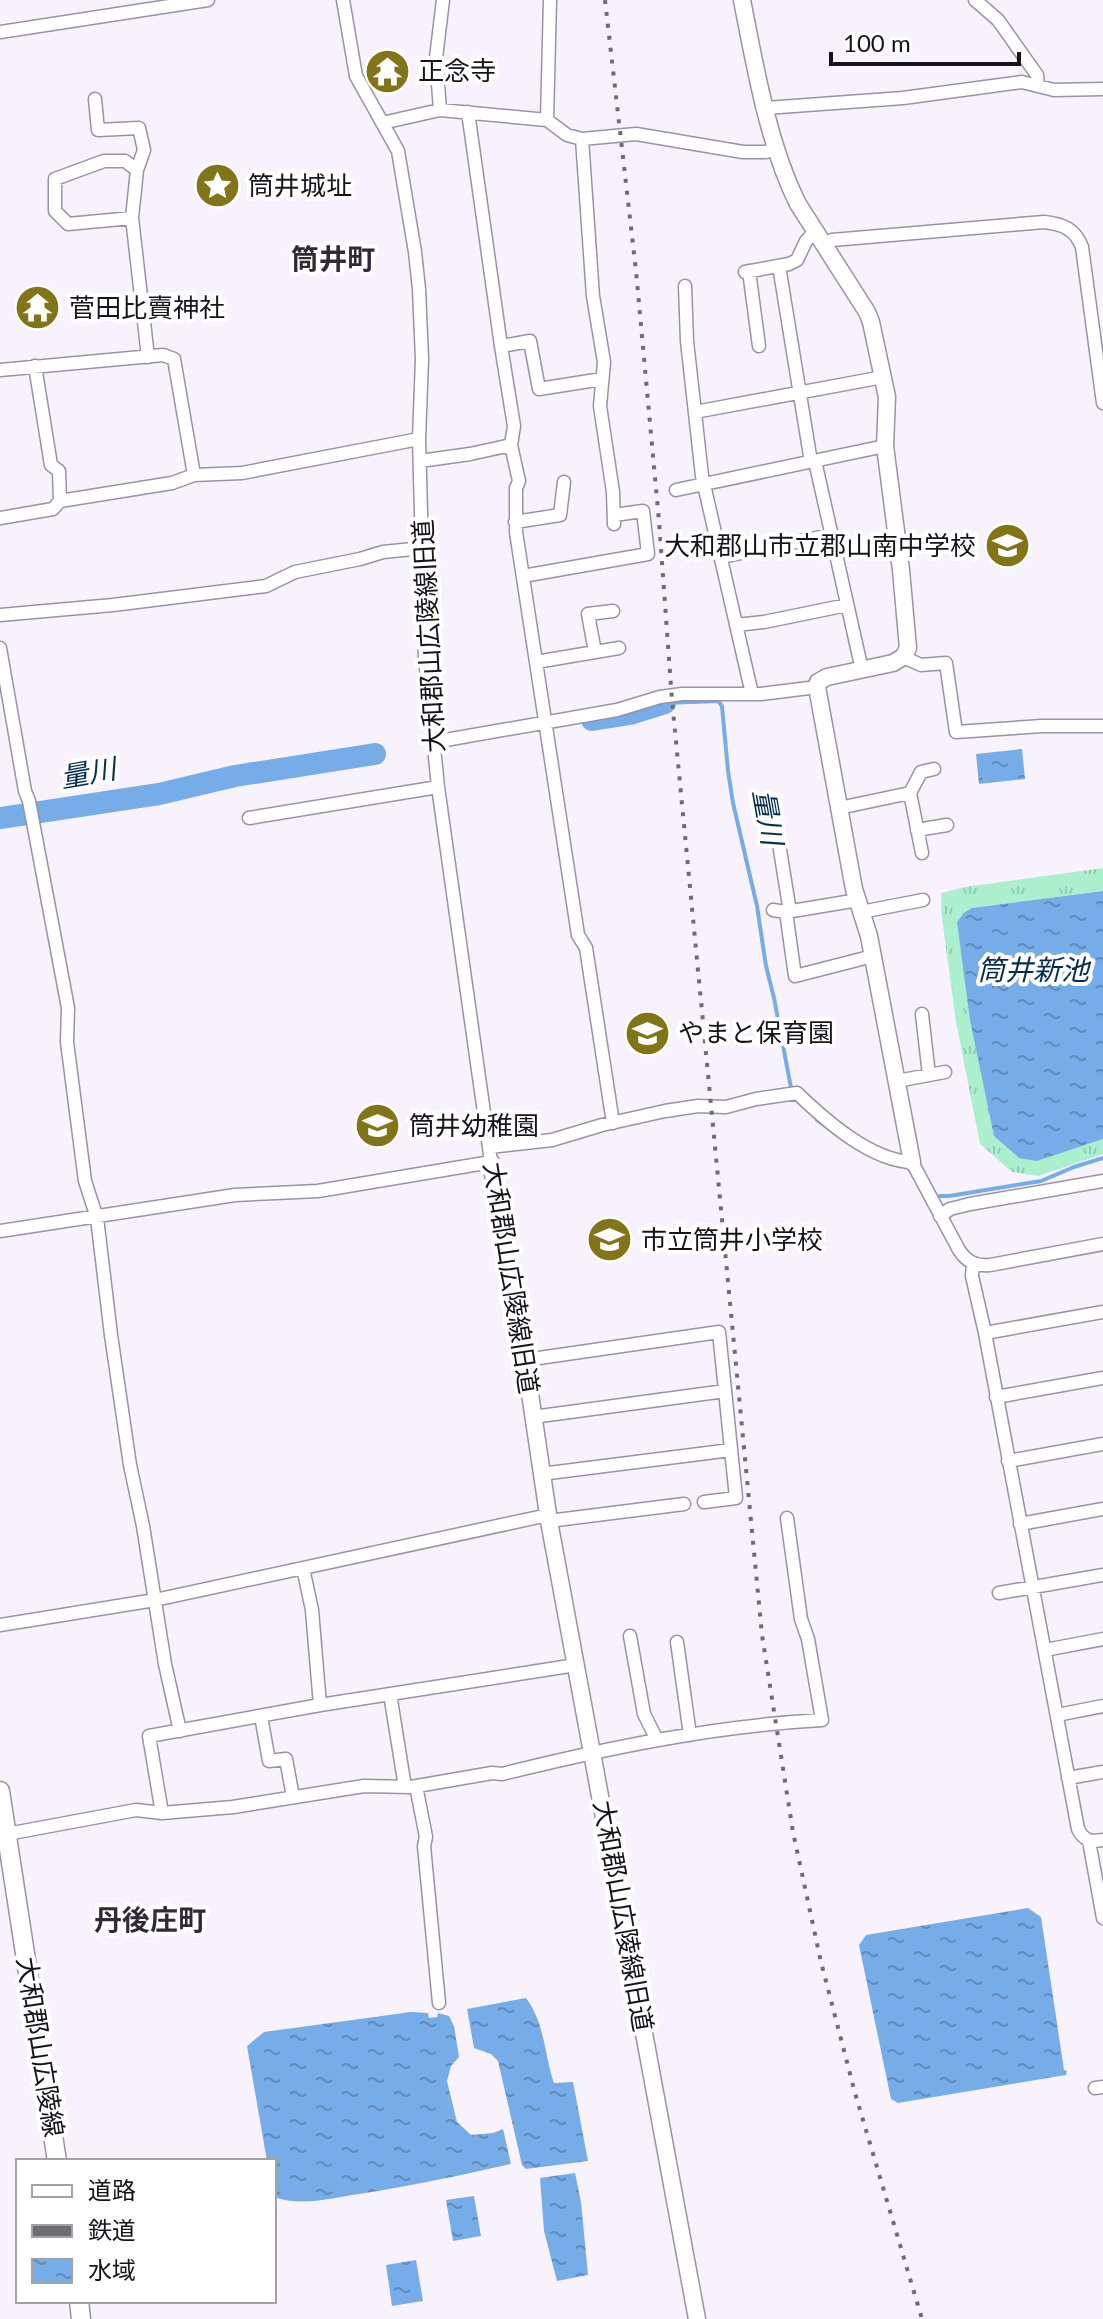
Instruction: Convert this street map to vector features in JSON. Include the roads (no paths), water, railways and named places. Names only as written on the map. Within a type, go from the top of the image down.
[{"type":"main road","name":"大和郡山広陵線","points":[[0,1791],[57,2159]]},
{"type":"street","points":[[0,32],[149,4],[208,0]]},
{"type":"street","name":"大和郡山広陵線旧道","points":[[343,0],[356,76],[398,151],[415,252],[422,359],[419,439],[425,657],[438,787],[490,1155],[541,1474],[697,2319]]},
{"type":"street","points":[[440,110],[436,58],[443,0]]},
{"type":"street","points":[[547,120],[550,0]]},
{"type":"street","points":[[742,0],[766,108],[789,186],[867,312],[888,408],[885,446],[908,648],[903,657],[893,663],[827,677],[818,682],[817,687],[912,1162],[959,1250],[965,1259],[973,1263],[990,1265],[1103,1244]]},
{"type":"street","points":[[975,0],[998,20],[1037,75],[1038,85]]},
{"type":"street","points":[[766,108],[903,98],[1022,82],[1068,91],[1103,89]]},
{"type":"street","points":[[95,99],[98,130],[139,128],[144,150],[137,170],[132,218],[148,357]]},
{"type":"street","points":[[382,123],[440,110],[547,120],[567,135],[582,139],[636,134],[743,152],[766,152],[777,148]]},
{"type":"street","points":[[468,112],[514,426],[511,445],[519,481],[515,522],[578,935],[586,948],[613,1123]]},
{"type":"street","points":[[523,576],[648,554],[643,511],[614,520],[600,406],[604,362],[593,296],[582,139]]},
{"type":"street","points":[[132,218],[68,224],[55,211],[55,179],[104,161],[125,161],[137,170]]},
{"type":"street","points":[[759,346],[747,272],[797,260],[806,241],[819,237],[832,240],[950,228],[1054,223],[1070,229],[1082,247],[1103,403]]},
{"type":"street","points":[[779,266],[813,462],[862,670]]},
{"type":"street","points":[[685,286],[687,341],[704,485],[752,694]]},
{"type":"street","points":[[501,346],[530,341],[539,389],[602,379]]},
{"type":"street","points":[[0,370],[163,355],[174,359],[194,475]]},
{"type":"street","points":[[35,366],[51,465],[59,471],[60,501]]},
{"type":"street","points":[[695,412],[883,377]]},
{"type":"street","points":[[0,518],[53,509],[60,501],[172,483],[194,475],[242,473],[419,439]]},
{"type":"street","points":[[420,461],[511,445]]},
{"type":"street","points":[[676,490],[885,446]]},
{"type":"street","points":[[515,522],[560,515],[564,482]]},
{"type":"street","points":[[721,557],[831,535]]},
{"type":"street","points":[[0,615],[266,586],[295,572],[383,552],[423,548]]},
{"type":"street","points":[[736,625],[847,605]]},
{"type":"street","points":[[595,652],[588,614],[613,611]]},
{"type":"street","points":[[0,648],[68,1008],[67,1042],[85,1181],[97,1218],[130,1465],[180,1731]]},
{"type":"street","points":[[536,662],[619,648]]},
{"type":"street","points":[[903,657],[921,665],[946,663],[956,732],[1042,726],[1103,726]]},
{"type":"street","points":[[434,742],[547,725],[672,695],[752,694],[817,687]]},
{"type":"street","points":[[922,853],[910,793],[921,772],[934,769]]},
{"type":"street","points":[[249,818],[438,787]]},
{"type":"street","points":[[839,808],[910,793]]},
{"type":"street","points":[[917,830],[947,825]]},
{"type":"street","points":[[780,850],[783,912],[795,976],[873,956]]},
{"type":"street","points":[[783,912],[923,900]]},
{"type":"street","points":[[922,1014],[929,1075]]},
{"type":"street","points":[[897,1081],[945,1072]]},
{"type":"street","points":[[0,1231],[235,1195],[318,1191],[490,1155],[676,1109],[726,1107],[797,1093],[837,1130],[901,1162],[912,1162]]},
{"type":"street","points":[[940,1216],[950,1209],[970,1204],[1103,1181]]},
{"type":"street","points":[[973,1263],[972,1276],[1078,1829],[1082,1837],[1089,1841],[1103,1840]]},
{"type":"street","points":[[985,1333],[1103,1312]]},
{"type":"street","points":[[525,1360],[719,1332],[736,1498],[704,1502]]},
{"type":"street","points":[[996,1397],[1103,1378]]},
{"type":"street","points":[[533,1417],[725,1391]]},
{"type":"street","points":[[1008,1461],[1103,1444]]},
{"type":"street","points":[[541,1474],[731,1450]]},
{"type":"street","points":[[0,1625],[155,1600],[549,1518],[684,1504]]},
{"type":"street","points":[[1020,1524],[1103,1509]]},
{"type":"street","points":[[7,1834],[136,1810],[162,1813],[233,1807],[364,1786],[410,1787],[502,1774],[657,1740],[775,1723],[822,1720],[808,1639],[801,1619],[787,1518]]},
{"type":"street","points":[[303,1568],[312,1610],[320,1705]]},
{"type":"street","points":[[999,1593],[1103,1575]]},
{"type":"street","points":[[630,1636],[644,1714],[657,1740]]},
{"type":"street","points":[[1045,1650],[1103,1639]]},
{"type":"street","points":[[677,1642],[690,1735]]},
{"type":"street","points":[[162,1813],[149,1736],[320,1705],[576,1665]]},
{"type":"street","points":[[390,1694],[410,1787],[426,1837],[424,1846],[439,2003]]},
{"type":"street","points":[[1057,1715],[1103,1706]]},
{"type":"street","points":[[261,1716],[269,1761],[286,1759],[293,1797]]},
{"type":"street","points":[[1068,1778],[1103,1772]]},
{"type":"street","points":[[1089,1841],[1103,1918]]},
{"type":"water","points":[[1022,749],[1025,779],[979,784],[976,754]]},
{"type":"water","name":"筒井新池","points":[[1103,891],[1103,1139],[1037,1161],[1019,1158],[994,1136],[970,1020],[957,922],[972,908]]},
{"type":"water","points":[[1028,1908],[1041,1917],[1066,2075],[898,2103],[891,2099],[859,1945],[866,1935]]},
{"type":"water","points":[[526,1998],[541,2028],[554,2083],[573,2082],[588,2161],[526,2169],[522,2165],[498,2061],[491,2054],[474,2048],[467,2009]]},
{"type":"water","points":[[411,2012],[428,2013],[429,2018],[437,2017],[438,2013],[449,2016],[454,2026],[459,2057],[451,2066],[447,2081],[457,2122],[471,2135],[503,2129],[511,2164],[328,2199],[305,2202],[276,2198],[276,2159],[267,2159],[247,2046],[264,2032]]},
{"type":"water","points":[[575,2173],[588,2275],[557,2281],[544,2231],[540,2178]]},
{"type":"water","points":[[474,2196],[481,2236],[453,2241],[446,2200]]},
{"type":"water","points":[[416,2260],[423,2301],[392,2306],[386,2265]]},
{"type":"waterway","name":"量川","points":[[665,703],[718,701],[722,706],[733,803],[757,906],[792,1093]]},
{"type":"waterway","name":"量川","points":[[592,720],[630,714],[665,703]]},
{"type":"waterway","name":"量川","points":[[0,818],[159,794],[235,776],[375,754]]},
{"type":"waterway","name":"量川","points":[[817,1120],[839,1136]]},
{"type":"waterway","name":"量川","points":[[940,1196],[1041,1181],[1103,1158]]},
{"type":"railway","points":[[605,0],[636,271],[672,700],[762,1635],[793,1832],[821,1962],[855,2093],[922,2319]]},
{"type":"place","name":"正念寺","points":[[387,71]]},
{"type":"place","name":"筒井城址","points":[[217,186]]},
{"type":"place","name":"菅田比賣神社","points":[[38,308]]},
{"type":"place","name":"大和郡山市立郡山南中学校","points":[[1007,546]]},
{"type":"place","name":"やまと保育園","points":[[647,1033]]},
{"type":"place","name":"筒井幼稚園","points":[[378,1126]]},
{"type":"place","name":"市立筒井小学校","points":[[610,1240]]},
{"type":"district","name":"筒井町","points":[[333,259]]},
{"type":"district","name":"丹後庄町","points":[[150,1920]]}]
